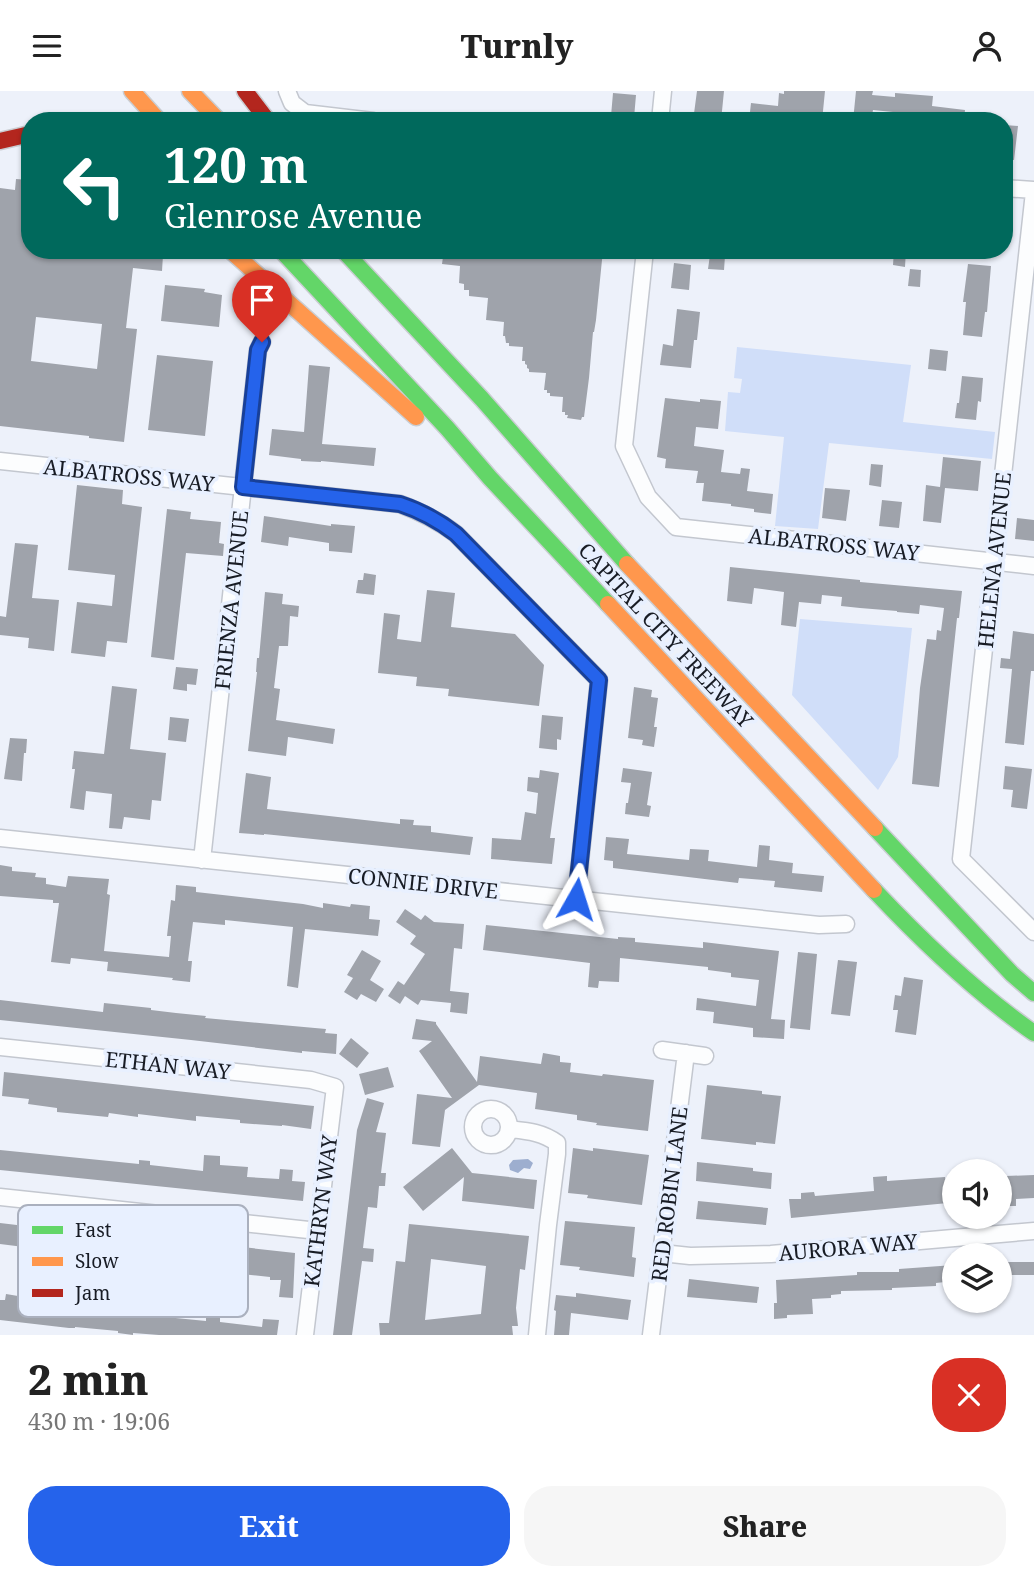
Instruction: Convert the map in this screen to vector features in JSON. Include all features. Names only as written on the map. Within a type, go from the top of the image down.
[{"type":"highway","points":[[131,91],[151,112]]},
{"type":"highway","points":[[190,91],[210,112]]},
{"type":"highway","points":[[245,91],[261,112]]},
{"type":"highway","points":[[0,141],[21,136]]},
{"type":"highway","points":[[240,259],[382,388],[490,478]]},
{"type":"highway","name":"CAPITAL CITY FREEWAY","points":[[289,259],[891,907],[940,957],[1032,1040]]},
{"type":"highway","name":"CAPITAL CITY FREEWAY","points":[[352,259],[416,326],[617,553],[1013,974],[1034,993]]},
{"type":"highway","points":[[387,273],[416,326]]},
{"type":"street","points":[[661,112],[663,91]]},
{"type":"street","points":[[290,97],[304,112]]},
{"type":"street","points":[[1013,189],[1034,191]]},
{"type":"street","name":"HELENA AVENUE","points":[[1034,191],[961,859],[1034,932]]},
{"type":"street","name":"ALBATROSS WAY","points":[[644,259],[624,446],[648,497],[676,527],[1034,566]]},
{"type":"street","name":"FRIENZA AVENUE","points":[[202,860],[258,350],[262,342]]},
{"type":"street","name":"ALBATROSS WAY","points":[[0,461],[400,504],[420,511],[456,534],[599,680],[576,899]]},
{"type":"street","name":"CONNIE DRIVE","points":[[0,838],[819,925],[846,923]]},
{"type":"street","name":"ETHAN WAY","points":[[0,1047],[311,1080],[335,1087]]},
{"type":"street","points":[[662,1050],[705,1056]]},
{"type":"street","name":"RED ROBIN LANE","points":[[651,1335],[686,1053]]},
{"type":"street","name":"KATHRYN WAY","points":[[305,1335],[335,1087]]},
{"type":"street","points":[[509,1129],[548,1136],[557,1143],[537,1335]]},
{"type":"street","points":[[0,1197],[75,1205]]},
{"type":"street","points":[[248,1224],[318,1231]]},
{"type":"street","name":"AURORA WAY","points":[[662,1253],[690,1256],[771,1254],[1034,1231]]},
{"type":"shaded area","points":[[737,347],[911,365],[903,422],[995,432],[992,459],[829,443],[818,529],[775,526],[784,437],[725,431],[728,392],[740,393],[742,379],[734,378]]},
{"type":"shaded area","points":[[800,619],[912,628],[898,757],[878,790],[792,695]]},
{"type":"shaded area","points":[[528,1159],[533,1163],[530,1169],[524,1168],[518,1173],[510,1170],[509,1165],[513,1160]]},
{"type":"building","points":[[697,91],[724,91],[722,112],[694,112]]},
{"type":"building","points":[[784,91],[825,91],[823,112],[750,112],[751,103],[778,106],[779,93],[784,94]]},
{"type":"building","points":[[856,91],[873,91],[872,95],[895,97],[895,93],[933,96],[932,106],[965,110],[965,112],[854,112]]},
{"type":"building","points":[[613,93],[636,95],[635,112],[611,112]]},
{"type":"building","points":[[1013,126],[1018,126],[1013,160]]},
{"type":"building","points":[[16,179],[21,179],[21,259],[163,259],[162,271],[133,268],[126,328],[137,329],[124,442],[0,426],[0,188],[15,190]],"holes":[[[36,317],[102,324],[97,369],[31,361]]]},
{"type":"building","points":[[443,259],[602,259],[584,417],[581,420],[567,418],[568,415],[562,412],[563,397],[550,396],[547,390],[544,390],[546,373],[529,372],[525,361],[522,361],[523,347],[509,346],[509,343],[506,343],[503,336],[504,322],[486,320],[488,298],[469,296],[469,290],[464,290],[464,284],[459,283],[460,266],[442,264]]},
{"type":"building","points":[[709,259],[725,259],[724,270],[708,269]]},
{"type":"building","points":[[893,259],[905,259],[905,267],[893,265]]},
{"type":"building","points":[[674,263],[691,265],[689,290],[671,288]]},
{"type":"building","points":[[968,264],[991,266],[982,337],[963,335],[966,302],[963,302]]},
{"type":"building","points":[[910,269],[921,270],[920,287],[908,286]]},
{"type":"building","points":[[165,285],[205,289],[204,292],[222,295],[219,327],[161,321]]},
{"type":"building","points":[[677,309],[700,312],[691,368],[660,365],[663,344],[673,346]]},
{"type":"building","points":[[930,349],[948,351],[946,371],[928,369]]},
{"type":"building","points":[[157,355],[213,361],[205,436],[148,430]]},
{"type":"building","points":[[309,365],[330,367],[322,444],[376,448],[374,466],[301,461],[269,455],[272,429],[304,432]]},
{"type":"building","points":[[962,376],[983,378],[976,420],[955,418]]},
{"type":"building","points":[[665,398],[700,402],[700,399],[721,401],[718,429],[696,427],[694,446],[724,450],[721,472],[740,474],[741,468],[750,469],[747,491],[773,494],[771,514],[754,512],[754,509],[731,504],[702,501],[704,483],[696,483],[698,471],[665,468],[666,459],[657,457]]},
{"type":"building","points":[[943,457],[981,461],[978,491],[945,488],[941,523],[923,521],[926,485],[940,487]]},
{"type":"building","points":[[871,464],[883,465],[881,487],[869,485]]},
{"type":"building","points":[[77,485],[123,490],[122,504],[142,507],[127,643],[107,641],[105,657],[71,653],[77,602],[112,606],[115,575],[68,570]]},
{"type":"building","points":[[825,488],[850,490],[846,521],[822,518]]},
{"type":"building","points":[[882,500],[902,502],[899,528],[879,526]]},
{"type":"building","points":[[167,509],[191,512],[190,519],[221,522],[219,543],[224,544],[223,556],[186,553],[174,660],[151,657]]},
{"type":"building","points":[[264,516],[331,526],[355,526],[352,553],[329,551],[329,543],[289,537],[288,546],[261,542]]},
{"type":"building","points":[[1017,518],[1034,520],[1034,541],[1015,539]]},
{"type":"building","points":[[15,543],[38,545],[32,598],[59,600],[54,651],[28,648],[29,638],[0,635],[0,616],[6,617]]},
{"type":"building","points":[[730,567],[962,591],[939,787],[912,784],[927,639],[936,640],[937,630],[941,631],[944,608],[920,605],[919,614],[897,612],[841,606],[842,597],[822,595],[821,604],[799,602],[796,627],[781,625],[784,592],[754,588],[752,604],[727,601]]},
{"type":"building","points":[[364,573],[376,575],[374,595],[356,593],[358,580],[363,580]]},
{"type":"building","points":[[427,590],[455,593],[451,627],[515,634],[544,665],[539,706],[448,696],[449,689],[416,686],[417,677],[378,673],[384,613],[400,615],[397,639],[421,642]]},
{"type":"building","points":[[265,592],[283,594],[282,604],[299,606],[298,617],[290,616],[288,646],[279,646],[274,688],[280,689],[276,720],[335,729],[333,744],[288,737],[286,756],[248,751]]},
{"type":"building","points":[[1013,631],[1034,634],[1034,671],[1031,671],[1024,745],[1005,743],[1012,669],[1000,668],[1001,658],[1010,659]]},
{"type":"building","points":[[176,667],[198,669],[196,685],[187,684],[187,691],[173,689]]},
{"type":"building","points":[[112,686],[137,689],[130,749],[166,753],[161,801],[152,800],[150,820],[124,817],[122,829],[109,828],[112,794],[86,791],[84,810],[70,808],[75,769],[72,769],[74,751],[104,754]]},
{"type":"building","points":[[634,687],[652,690],[651,697],[658,698],[654,747],[642,745],[643,740],[628,738]]},
{"type":"building","points":[[542,715],[563,717],[561,740],[557,739],[557,750],[539,748]]},
{"type":"building","points":[[170,717],[189,719],[186,742],[168,740]]},
{"type":"building","points":[[10,738],[27,739],[22,781],[4,779]]},
{"type":"building","points":[[1005,766],[1032,769],[1027,809],[1011,807],[1013,790],[1003,789]]},
{"type":"building","points":[[623,768],[652,772],[647,805],[651,806],[649,817],[625,814],[631,783],[621,782]]},
{"type":"building","points":[[540,770],[559,773],[550,838],[555,838],[552,864],[491,859],[492,838],[521,840],[525,812],[536,814],[538,793],[527,791],[528,777],[539,778]]},
{"type":"building","points":[[246,773],[271,777],[267,809],[400,824],[400,819],[414,820],[413,825],[431,826],[431,832],[473,837],[470,855],[239,833]]},
{"type":"building","points":[[606,837],[629,839],[627,854],[689,860],[690,849],[709,850],[708,861],[757,867],[759,845],[770,846],[769,860],[793,863],[792,873],[824,876],[822,892],[774,887],[775,881],[739,878],[738,883],[613,868],[613,861],[604,860]]},
{"type":"building","points":[[0,865],[12,867],[12,871],[36,873],[35,877],[46,878],[46,884],[66,887],[68,876],[109,879],[107,894],[110,895],[104,951],[169,957],[171,936],[167,936],[171,900],[175,901],[176,885],[196,887],[196,892],[323,908],[323,903],[350,907],[351,904],[370,906],[369,919],[380,920],[378,936],[305,929],[298,988],[287,986],[293,927],[225,920],[225,925],[193,922],[188,961],[192,961],[190,982],[107,971],[108,962],[71,958],[70,964],[51,962],[59,903],[53,903],[53,900],[0,896]]},
{"type":"building","points":[[405,909],[421,920],[425,915],[434,922],[464,924],[462,949],[454,948],[450,991],[469,993],[467,1014],[450,1012],[451,1003],[421,1000],[418,1005],[405,996],[400,1004],[388,996],[398,981],[404,985],[425,954],[410,944],[416,936],[396,922]]},
{"type":"building","points":[[486,925],[618,939],[635,938],[635,942],[703,948],[703,942],[779,951],[771,1019],[785,1020],[784,1039],[753,1037],[753,1028],[713,1023],[714,1012],[696,1010],[697,998],[756,1006],[759,980],[731,977],[731,973],[708,970],[708,967],[620,958],[619,982],[599,981],[598,988],[588,987],[590,963],[483,950]]},
{"type":"building","points":[[362,950],[381,961],[370,980],[384,989],[376,1002],[361,994],[357,1000],[344,992],[353,978],[347,975]]},
{"type":"building","points":[[798,952],[817,954],[810,1030],[790,1028]]},
{"type":"building","points":[[838,960],[857,962],[850,1016],[831,1014]]},
{"type":"building","points":[[904,977],[923,980],[916,1035],[895,1032],[898,1010],[893,1010],[895,995],[901,996]]},
{"type":"building","points":[[0,1000],[103,1012],[104,1003],[206,1016],[205,1018],[326,1029],[325,1033],[337,1034],[336,1054],[302,1053],[0,1020]]},
{"type":"building","points":[[416,1019],[436,1022],[477,1082],[480,1056],[541,1064],[543,1053],[560,1056],[560,1062],[571,1063],[570,1072],[654,1080],[648,1131],[596,1125],[597,1123],[577,1120],[577,1115],[535,1109],[537,1093],[479,1085],[445,1110],[440,1147],[412,1144],[417,1094],[452,1098],[419,1051],[432,1041],[412,1039]]},
{"type":"building","points":[[351,1038],[369,1053],[357,1068],[339,1054]]},
{"type":"building","points":[[388,1067],[394,1087],[365,1095],[359,1074]]},
{"type":"building","points":[[4,1072],[314,1106],[311,1129],[196,1116],[196,1121],[138,1114],[138,1117],[109,1113],[108,1117],[57,1112],[57,1108],[28,1104],[29,1099],[2,1096]]},
{"type":"building","points":[[707,1085],[762,1091],[762,1094],[781,1096],[775,1144],[756,1142],[756,1145],[701,1139]]},
{"type":"building","points":[[367,1098],[384,1103],[376,1132],[386,1133],[381,1173],[386,1173],[385,1186],[379,1186],[377,1208],[368,1207],[363,1248],[374,1249],[373,1262],[362,1261],[352,1335],[333,1335],[357,1130]]},
{"type":"building","points":[[452,1148],[472,1173],[537,1180],[534,1209],[462,1201],[464,1177],[423,1211],[403,1187]]},
{"type":"building","points":[[573,1148],[649,1155],[642,1205],[568,1193]]},
{"type":"building","points":[[0,1150],[139,1164],[139,1160],[150,1161],[150,1165],[203,1171],[204,1155],[220,1156],[220,1165],[248,1167],[247,1177],[279,1179],[280,1169],[293,1170],[292,1181],[305,1182],[303,1201],[0,1170]]},
{"type":"building","points":[[697,1162],[753,1168],[753,1171],[772,1173],[771,1189],[696,1181]]},
{"type":"building","points":[[1034,1175],[1034,1198],[1016,1199],[1016,1206],[1012,1206],[1012,1176]]},
{"type":"building","points":[[887,1176],[887,1181],[942,1177],[942,1204],[791,1218],[789,1199],[801,1199],[801,1193],[814,1192],[815,1196],[874,1191],[873,1177]]},
{"type":"building","points":[[698,1201],[768,1208],[766,1225],[696,1219]]},
{"type":"building","points":[[565,1221],[635,1227],[632,1257],[636,1258],[634,1277],[560,1265]]},
{"type":"building","points":[[0,1223],[18,1225],[18,1246],[0,1244]]},
{"type":"building","points":[[409,1224],[529,1236],[525,1270],[520,1269],[516,1308],[518,1326],[512,1326],[513,1335],[380,1335],[379,1323],[389,1323],[396,1261],[405,1262]],"holes":[[[431,1259],[486,1266],[481,1314],[425,1320]]]},
{"type":"building","points":[[248,1248],[295,1253],[293,1298],[279,1297],[281,1280],[270,1280],[270,1277],[248,1275]]},
{"type":"building","points":[[1012,1262],[1034,1262],[1034,1275],[1012,1275]]},
{"type":"building","points":[[942,1266],[942,1282],[936,1283],[936,1286],[892,1290],[841,1291],[841,1294],[831,1295],[831,1298],[812,1299],[813,1314],[787,1315],[787,1318],[774,1319],[774,1303],[777,1303],[776,1280],[857,1275],[857,1272],[899,1272],[899,1269]]},
{"type":"building","points":[[689,1279],[759,1287],[757,1303],[687,1297]]},
{"type":"building","points":[[576,1293],[631,1300],[628,1320],[571,1313],[569,1335],[554,1335],[556,1295],[576,1297]]},
{"type":"building","points":[[6,1294],[18,1296],[18,1317],[165,1317],[206,1321],[206,1317],[213,1317],[220,1318],[220,1322],[262,1327],[263,1319],[279,1320],[277,1335],[133,1335],[118,1331],[0,1320],[0,1300],[5,1300]]},
{"type":"traffic: fast","points":[[289,259],[608,604]]},
{"type":"traffic: fast","points":[[351,259],[482,399],[627,564]]},
{"type":"traffic: fast","points":[[875,828],[1012,974],[1034,993]]},
{"type":"traffic: fast","points":[[874,890],[950,966],[1034,1033]]},
{"type":"traffic: slow","points":[[132,91],[151,112]]},
{"type":"traffic: slow","points":[[190,91],[210,112]]},
{"type":"traffic: slow","points":[[240,259],[416,417]]},
{"type":"traffic: slow","points":[[627,564],[875,828]]},
{"type":"traffic: slow","points":[[608,604],[874,890]]},
{"type":"traffic: jam","points":[[245,91],[261,112]]},
{"type":"traffic: jam","points":[[0,141],[21,136]]},
{"type":"route","points":[[262,342],[258,350],[243,487],[400,504],[420,511],[456,534],[599,680],[576,899]]}]
